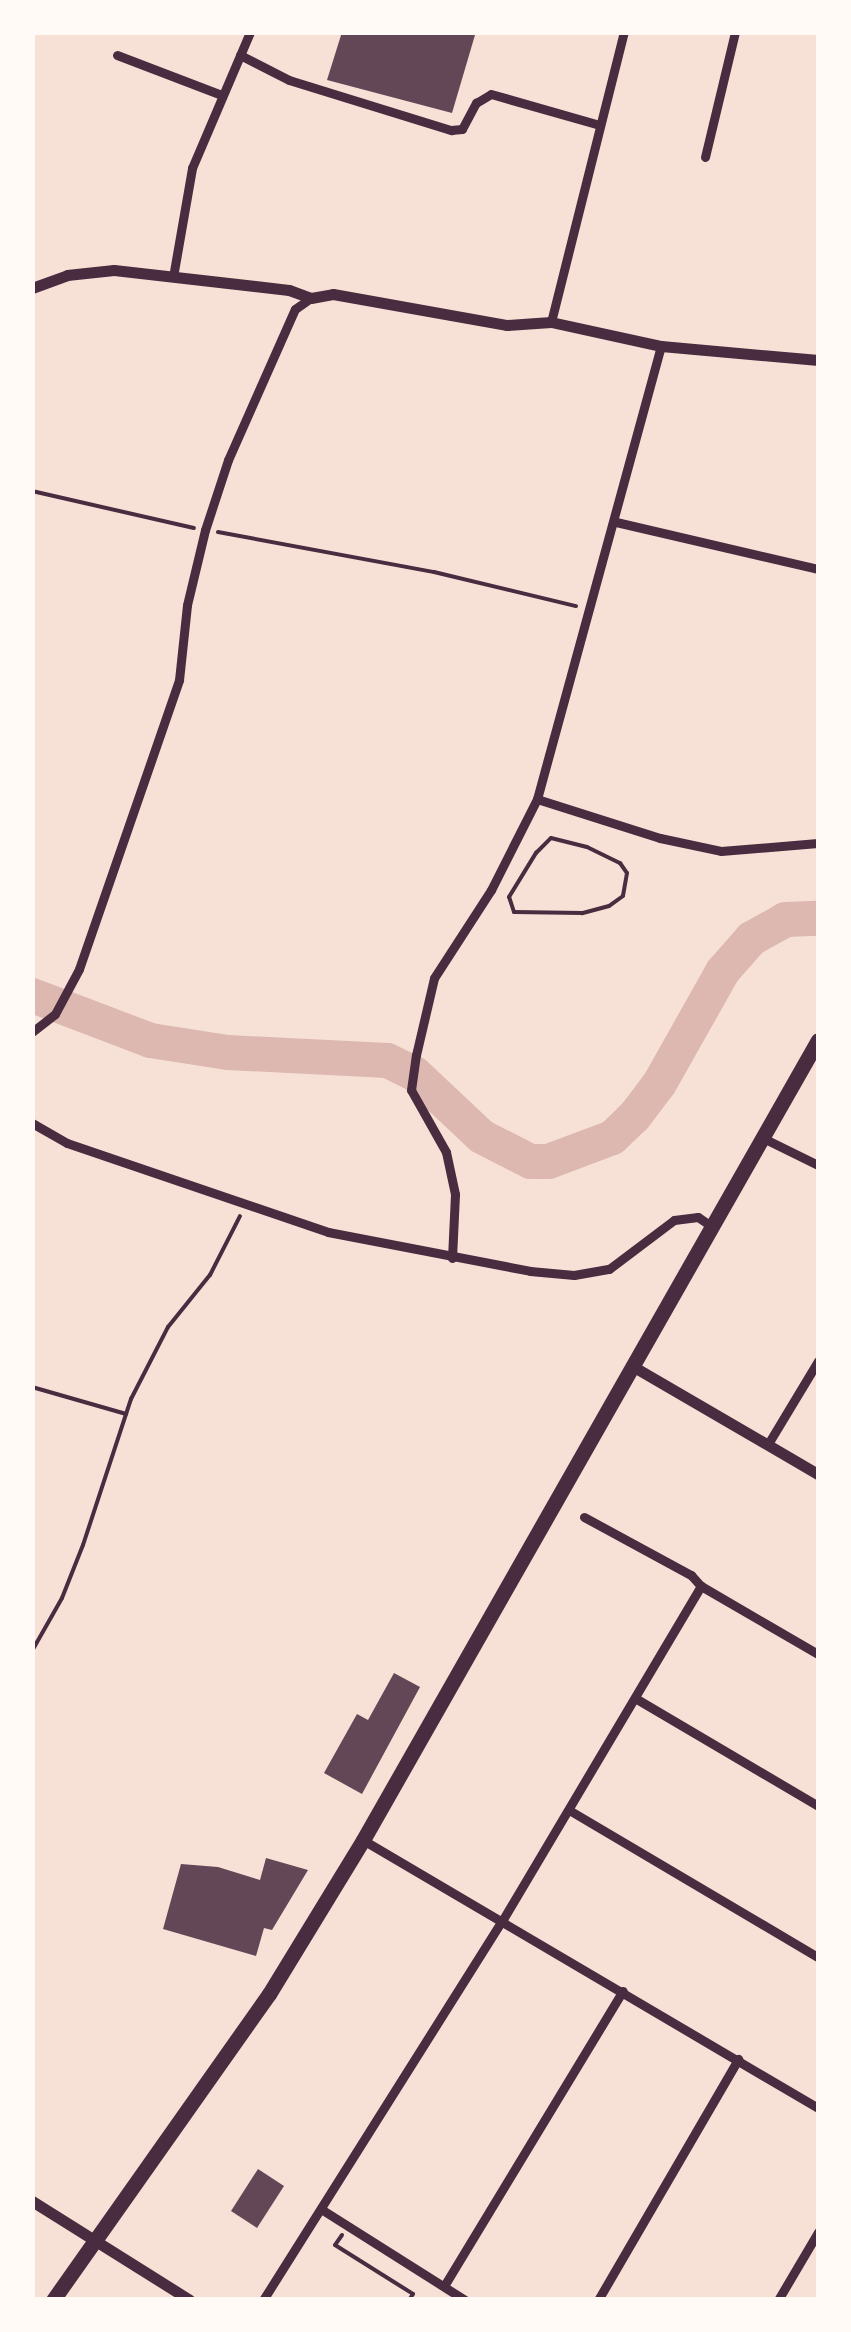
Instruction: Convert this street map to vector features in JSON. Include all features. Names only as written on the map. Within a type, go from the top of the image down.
[{"type":"main road","points":[[54,2300],[269,1994],[364,1840],[818,1040]]},
{"type":"street","points":[[173,277],[192,168],[250,32]]},
{"type":"street","points":[[551,322],[624,32]]},
{"type":"street","points":[[705,157],[735,32]]},
{"type":"street","points":[[240,54],[289,80],[451,130],[462,129],[476,103],[492,94],[600,125]]},
{"type":"street","points":[[117,56],[222,95]]},
{"type":"street","points":[[32,288],[67,276],[114,270],[289,290],[311,298]]},
{"type":"street","points":[[32,1032],[55,1014],[79,969],[178,680],[187,605],[204,530],[294,308],[311,298],[333,294],[506,325],[551,322],[661,346],[818,360]]},
{"type":"street","points":[[452,1258],[456,1194],[446,1152],[412,1090],[416,1055],[434,978],[498,878],[537,799],[616,522],[661,346]]},
{"type":"street","points":[[616,522],[818,569]]},
{"type":"street","points":[[537,799],[660,838],[721,851],[818,843]]},
{"type":"street","points":[[32,1123],[67,1143],[328,1232],[452,1258],[574,1275],[609,1269],[674,1220],[698,1217],[714,1228]]},
{"type":"street","points":[[760,1137],[818,1166]]},
{"type":"street","points":[[768,1444],[818,1361]]},
{"type":"street","points":[[634,1367],[818,1474]]},
{"type":"street","points":[[584,1518],[691,1575],[701,1586],[817,1650]]},
{"type":"street","points":[[263,2300],[502,1921],[701,1586]]},
{"type":"street","points":[[635,1698],[818,1806]]},
{"type":"street","points":[[569,1810],[818,1957]]},
{"type":"street","points":[[364,1840],[818,2108]]},
{"type":"street","points":[[444,2286],[624,1992]]},
{"type":"street","points":[[598,2300],[738,2060]]},
{"type":"street","points":[[32,2202],[97,2238],[190,2300]]},
{"type":"street","points":[[321,2208],[465,2300]]},
{"type":"street","points":[[778,2300],[818,2232]]},
{"type":"path","points":[[32,491],[204,530],[434,572],[590,610]]},
{"type":"path","points":[[551,838],[600,852],[620,862],[628,872],[623,896],[609,906],[582,913],[520,914],[514,912],[509,897],[536,852],[551,838]]},
{"type":"path","points":[[32,1652],[62,1598],[126,1414],[168,1327],[210,1275],[246,1204]]},
{"type":"path","points":[[32,1387],[126,1414]]},
{"type":"path","points":[[348,2226],[336,2246],[413,2294],[409,2300]]},
{"type":"building","points":[[342,32],[475,35],[452,113],[327,80]]},
{"type":"building","points":[[394,1673],[420,1687],[362,1794],[324,1773],[357,1714],[368,1720]]},
{"type":"building","points":[[266,1858],[308,1870],[272,1930],[264,1928],[256,1956],[163,1929],[181,1864],[218,1867],[260,1880]]},
{"type":"building","points":[[258,2169],[284,2186],[257,2228],[231,2211]]},
{"type":"waterway","points":[[32,995],[150,1040],[227,1052],[387,1060],[414,1073],[481,1136],[530,1161],[548,1161],[612,1137],[634,1116],[659,1083],[722,971],[751,938],[785,919],[818,918]]}]
